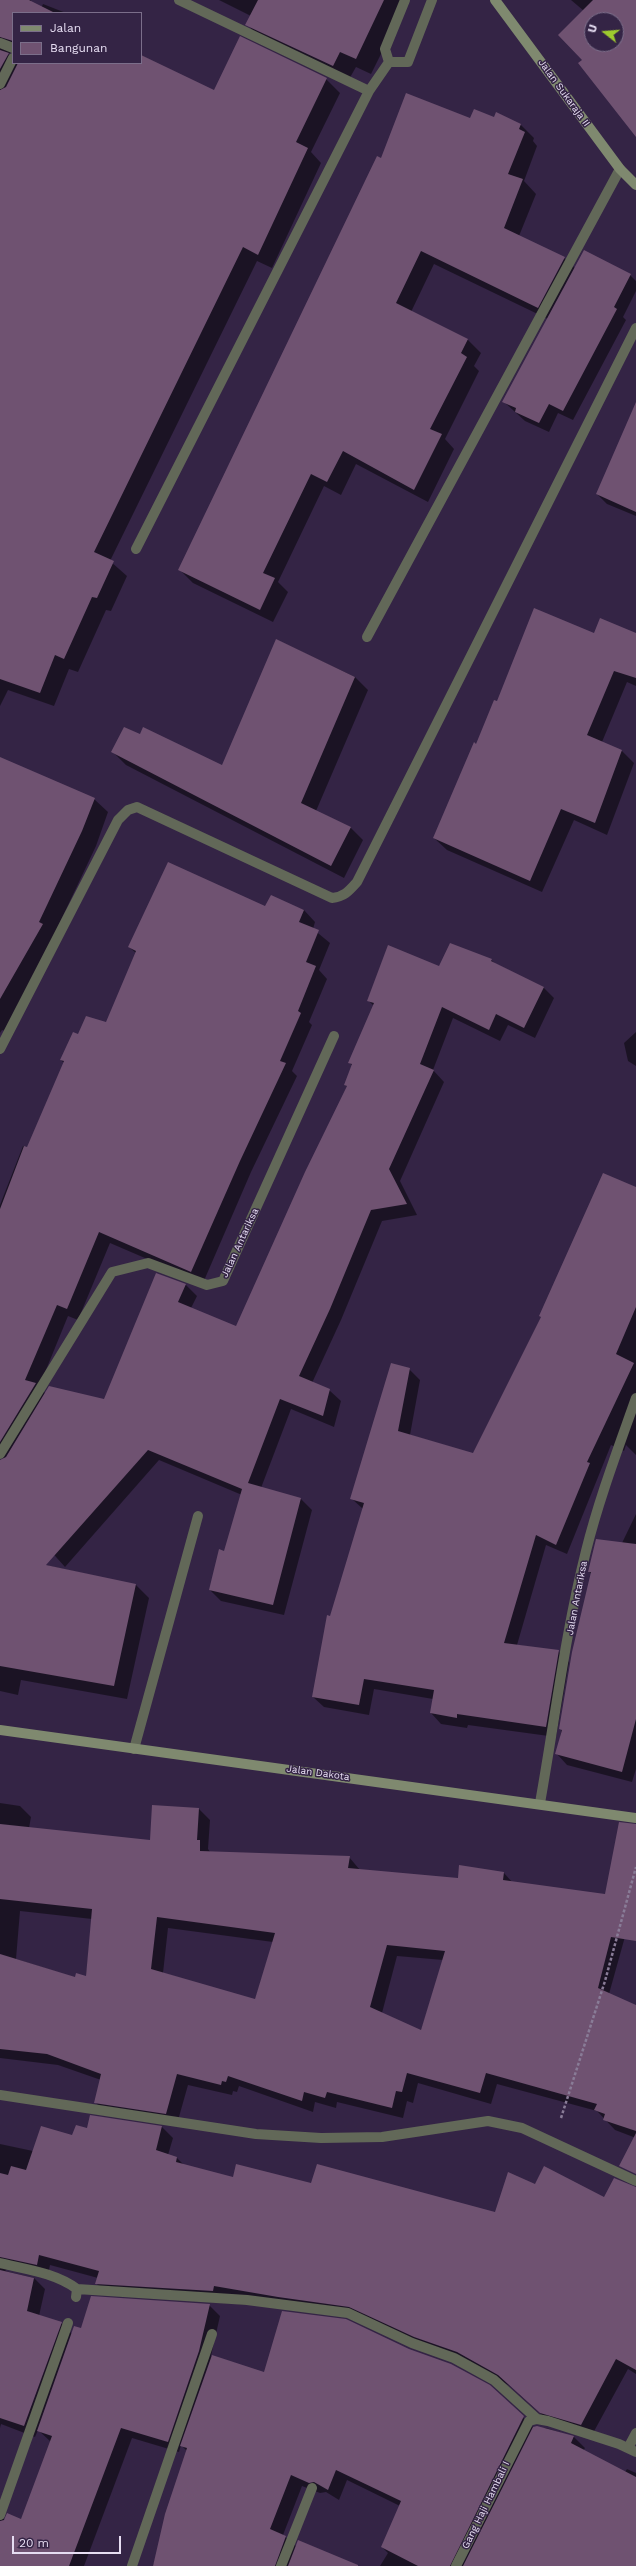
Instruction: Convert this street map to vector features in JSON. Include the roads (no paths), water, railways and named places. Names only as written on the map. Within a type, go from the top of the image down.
[{"type":"main road","name":"Jalan Sukaraja II","points":[[495,0],[620,169],[636,185]]},
{"type":"main road","name":"Jalan Dakota","points":[[0,1730],[636,1818]]},
{"type":"street","points":[[179,0],[368,91]]},
{"type":"street","points":[[389,62],[385,49],[405,0]]},
{"type":"street","points":[[389,62],[408,62],[432,0]]},
{"type":"street","points":[[0,43],[12,48]]},
{"type":"street","points":[[0,84],[12,60]]},
{"type":"street","points":[[136,550],[368,91],[389,62]]},
{"type":"street","points":[[367,637],[620,169]]},
{"type":"street","points":[[0,1049],[118,820],[128,810],[137,807],[332,898],[342,897],[357,882],[636,328]]},
{"type":"street","name":"Jalan Antariksa","points":[[0,1454],[112,1272],[148,1263],[207,1285],[223,1281],[334,1036]]},
{"type":"street","name":"Jalan Antariksa","points":[[540,1804],[574,1609],[586,1551],[602,1496],[636,1398]]},
{"type":"street","points":[[134,1749],[198,1516]]},
{"type":"street","points":[[0,2095],[256,2134],[321,2138],[382,2137],[488,2121],[522,2128],[636,2181]]},
{"type":"street","points":[[0,2263],[49,2275],[69,2283],[76,2293],[247,2300],[348,2313],[412,2343],[454,2358],[494,2380],[536,2419],[632,2450],[636,2433]]},
{"type":"street","points":[[0,2514],[68,2322]]},
{"type":"street","points":[[132,2566],[212,2334]]},
{"type":"street","name":"Gang Haji Hambali I","points":[[456,2566],[525,2425],[536,2419]]},
{"type":"street","points":[[281,2566],[312,2488]]}]
